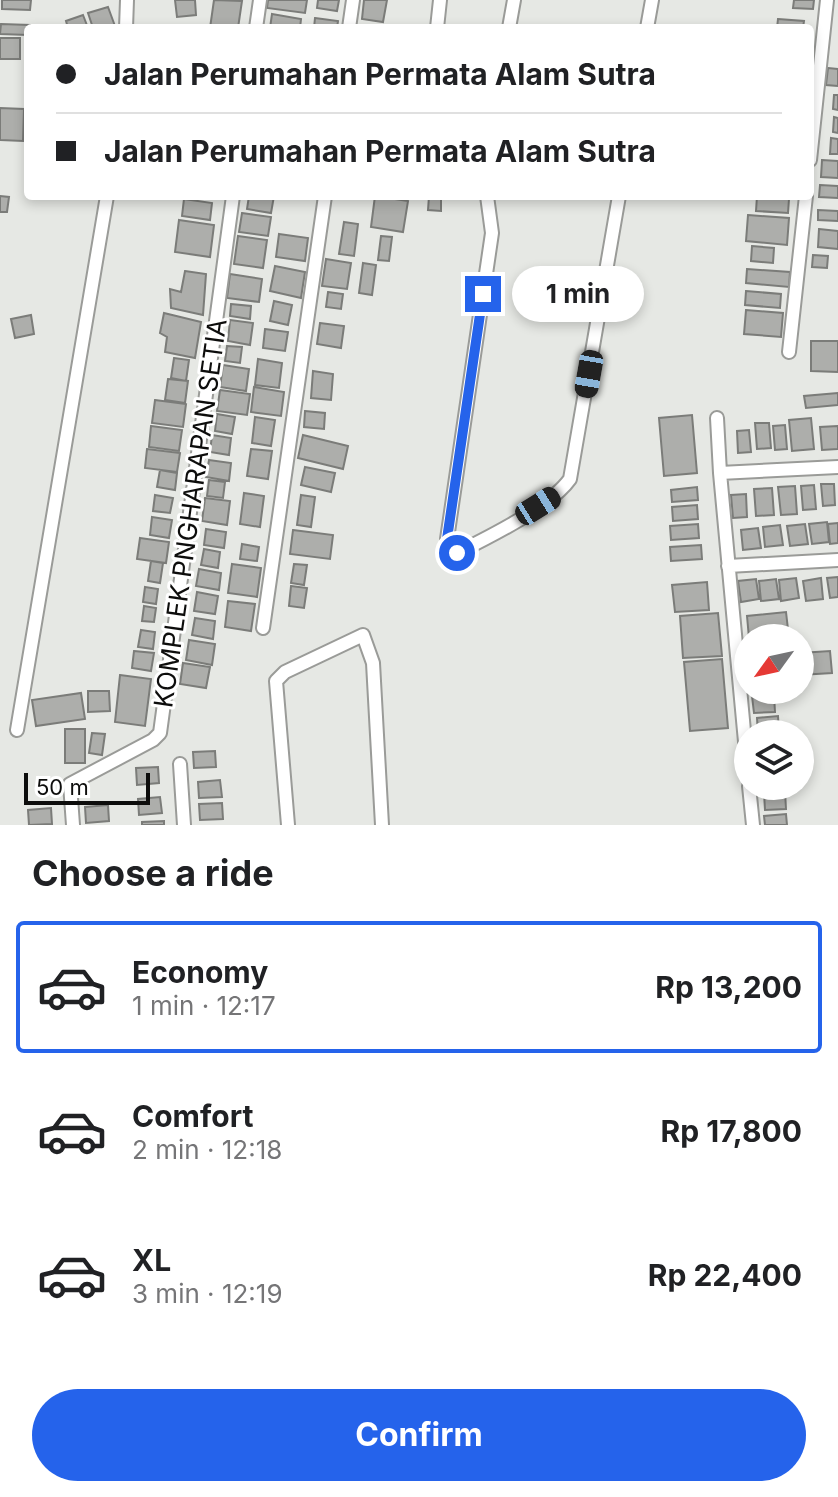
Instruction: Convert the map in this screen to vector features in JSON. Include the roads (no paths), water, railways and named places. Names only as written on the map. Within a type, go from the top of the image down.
[{"type":"street","points":[[126,24],[127,0]]},
{"type":"street","points":[[257,24],[260,0]]},
{"type":"street","points":[[350,24],[353,0]]},
{"type":"street","points":[[437,24],[440,0]]},
{"type":"street","points":[[510,24],[514,0]]},
{"type":"street","points":[[648,24],[652,0]]},
{"type":"street","points":[[814,122],[827,0]]},
{"type":"street","points":[[17,730],[106,200]]},
{"type":"street","name":"KOMPLEK PNGHARAPAN SETIA","points":[[73,825],[70,784],[153,740],[160,733],[232,200]]},
{"type":"street","points":[[263,628],[324,200]]},
{"type":"street","points":[[488,200],[492,233],[447,539],[449,550],[457,553],[562,491],[570,479],[618,200]]},
{"type":"street","points":[[789,352],[806,200]]},
{"type":"street","points":[[717,418],[743,720]]},
{"type":"street","points":[[720,473],[838,467]]},
{"type":"street","points":[[728,566],[838,560]]},
{"type":"street","points":[[288,825],[276,681],[285,672],[363,635],[373,663],[382,825]]},
{"type":"street","points":[[180,764],[184,825]]},
{"type":"street","points":[[750,800],[753,825]]}]
